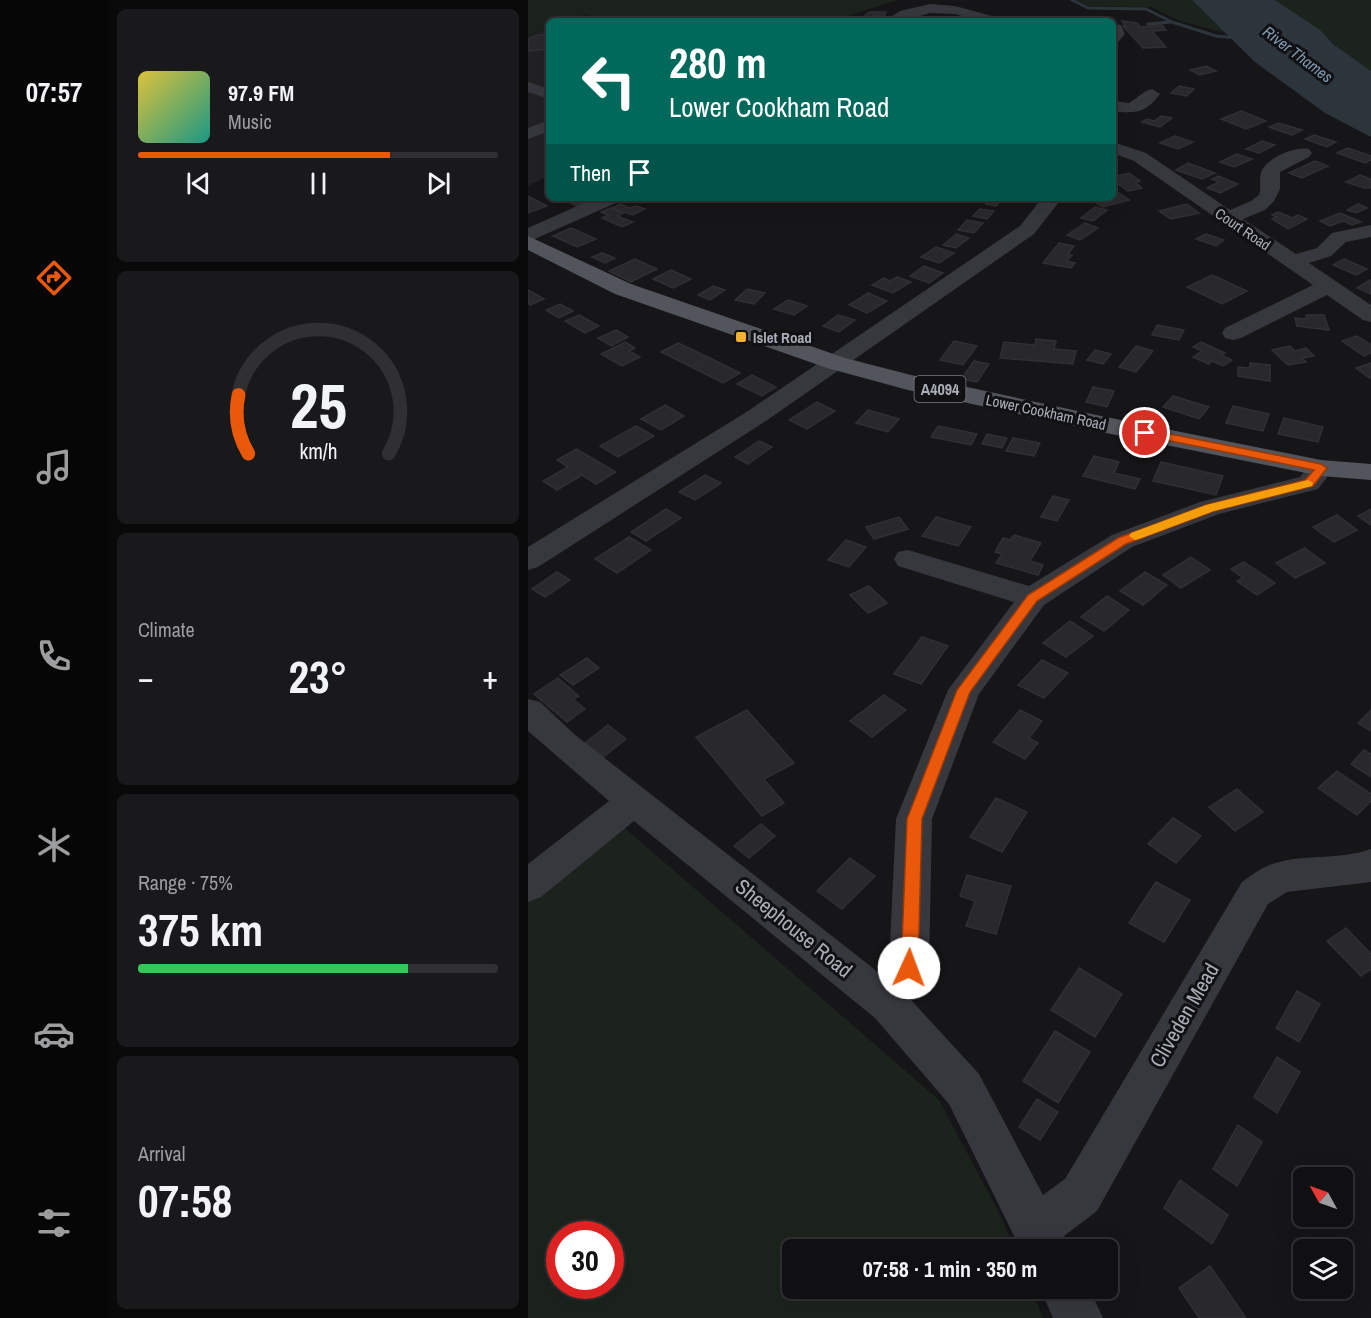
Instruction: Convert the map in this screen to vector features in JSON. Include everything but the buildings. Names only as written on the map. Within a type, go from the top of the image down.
[{"type":"main road","name":"Lower Cookham Road","points":[[528,242],[623,289],[836,363],[909,382],[1101,424],[1321,468],[1371,472]]},
{"type":"street","points":[[897,18],[905,13],[926,7],[944,8],[982,18]]},
{"type":"street","points":[[528,87],[546,92]]},
{"type":"street","points":[[1121,112],[1152,94]]},
{"type":"street","name":"Court Road","points":[[1116,148],[1140,157],[1371,315]]},
{"type":"street","points":[[1226,217],[1241,213],[1264,201],[1270,192],[1270,172],[1276,165],[1304,153]]},
{"type":"street","points":[[528,236],[604,201]]},
{"type":"street","points":[[528,560],[836,363],[1027,230],[1050,201]]},
{"type":"street","points":[[1292,262],[1324,252],[1339,237],[1371,231]]},
{"type":"street","points":[[1246,331],[1313,292],[1329,288]]},
{"type":"street","points":[[889,1005],[909,968],[915,819],[964,690],[1033,598],[1122,541],[1210,508],[1309,483],[1321,468]]},
{"type":"street","points":[[908,559],[1033,598]]},
{"type":"street","name":"Sheephouse Road","points":[[528,711],[562,743],[889,1005],[964,1089],[1041,1239]]},
{"type":"street","points":[[528,886],[635,800]]},
{"type":"street","name":"Cliveden Mead","points":[[1041,1239],[1081,1195],[1255,893],[1280,877],[1364,869],[1371,865]]},
{"type":"street","points":[[1070,1299],[1078,1318]]},
{"type":"shaded area","points":[[528,0],[898,0],[841,18],[596,18],[586,15],[578,18],[546,18],[546,29],[528,36]]},
{"type":"shaded area","points":[[1076,0],[1192,0],[1228,34],[1178,20],[1151,7],[1089,6]]},
{"type":"shaded area","points":[[1275,0],[1371,0],[1371,71],[1300,17]]},
{"type":"shaded area","points":[[546,29],[546,177],[528,186],[528,36]]},
{"type":"shaded area","points":[[619,823],[939,1100],[1010,1239],[782,1239],[782,1299],[1035,1299],[1043,1318],[528,1318],[528,897]]},
{"type":"water","name":"River Thames","points":[[1192,0],[1275,0],[1320,30],[1333,44],[1371,71],[1371,137],[1325,113],[1255,62]]},
{"type":"waterway","points":[[1072,0],[1088,8],[1146,9],[1172,22],[1216,36],[1237,38]]},
{"type":"waterway","points":[[1148,24],[1171,22]]},
{"type":"slow traffic","points":[[1135,536],[1210,508],[1308,483]]},
{"type":"place","name":"Islet Road","points":[[741,337]]},
{"type":"route","points":[[909,968],[915,819],[964,690],[1033,598],[1122,541],[1210,508],[1309,483],[1321,468],[1145,433]]}]
